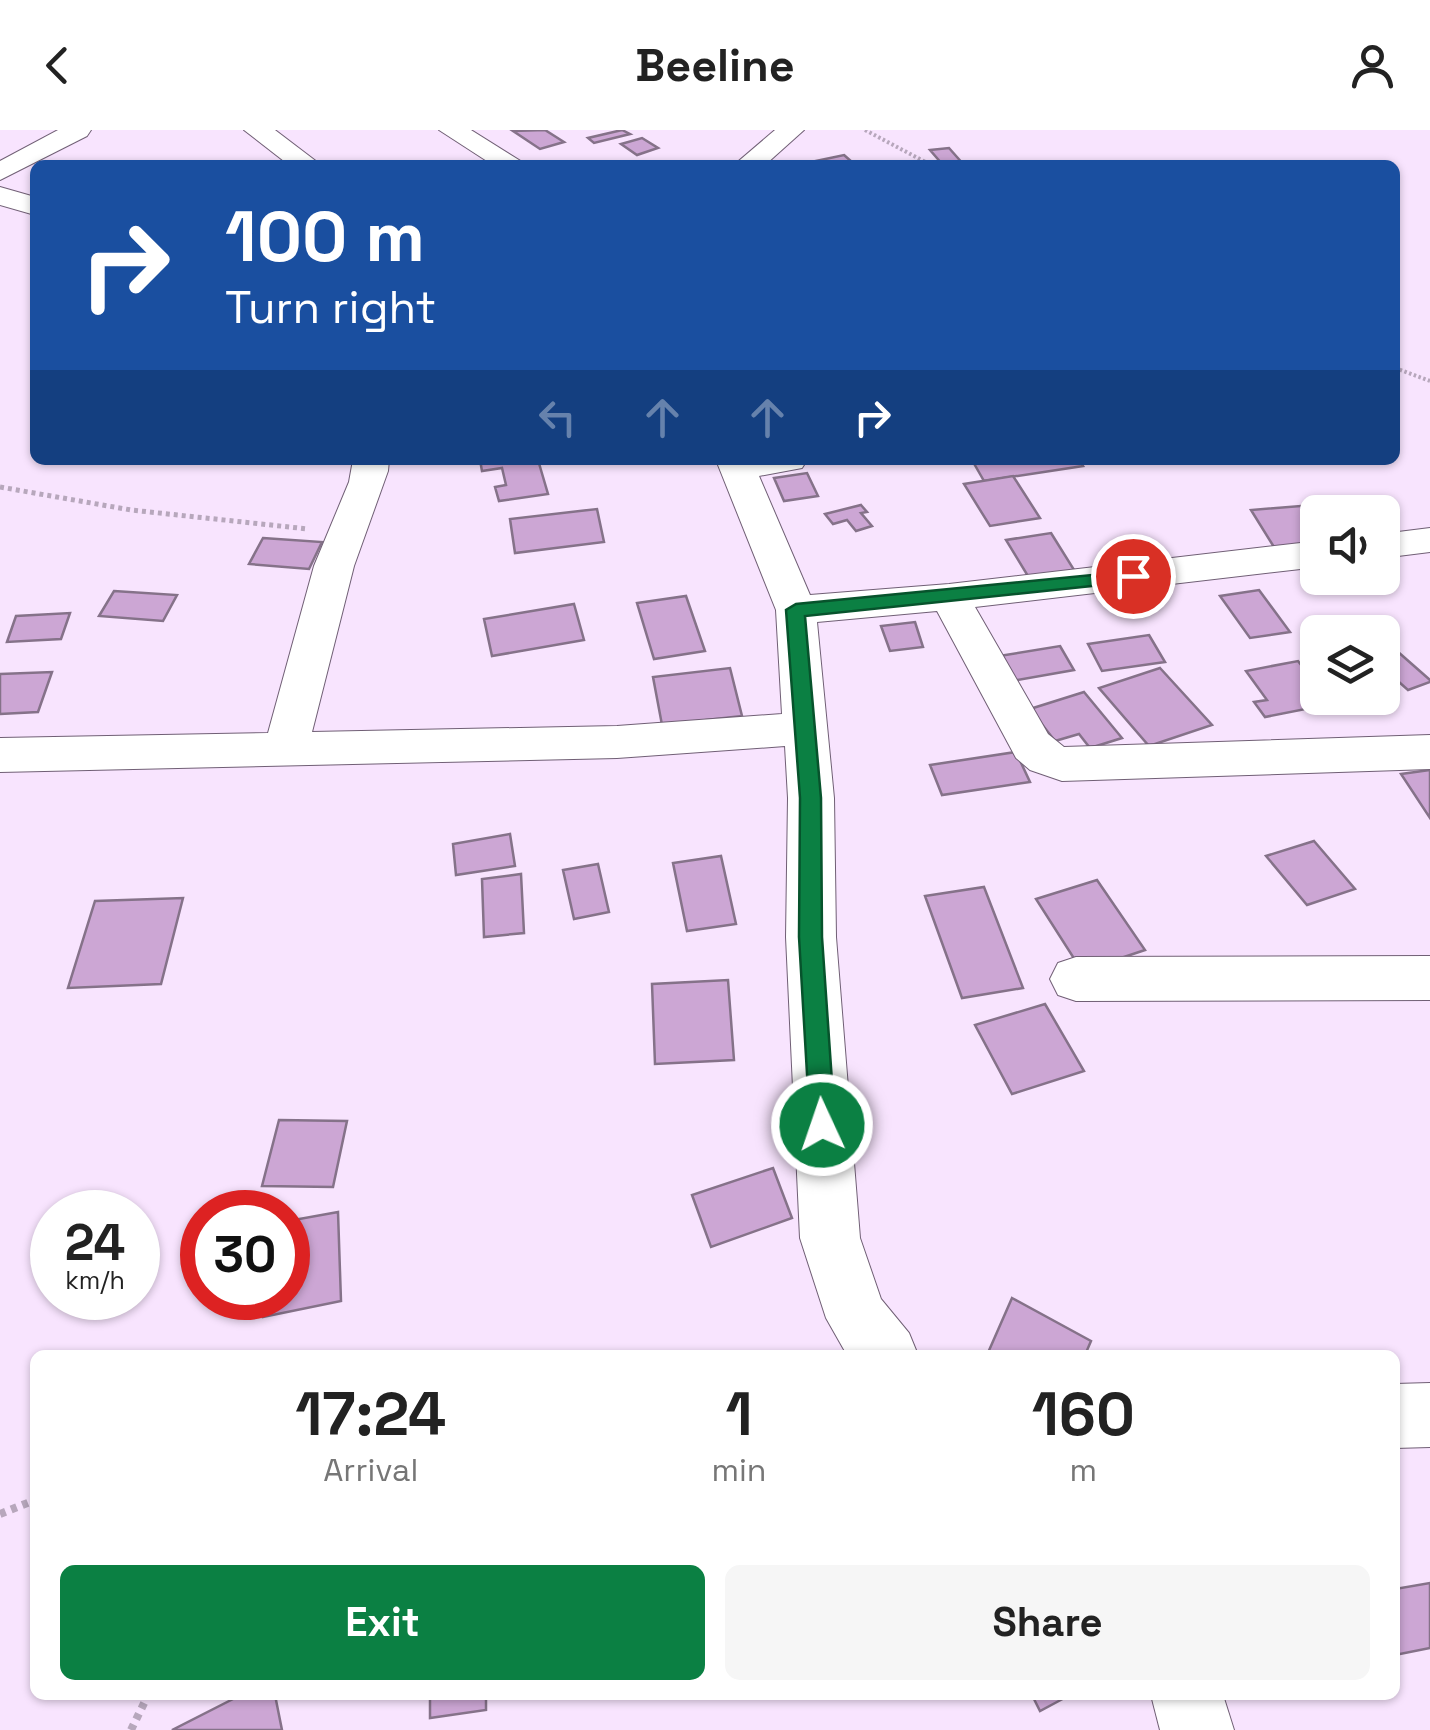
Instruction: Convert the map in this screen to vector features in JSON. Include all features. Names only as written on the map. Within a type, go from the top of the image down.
[{"type":"street","points":[[0,172],[78,130]]},
{"type":"street","points":[[257,130],[301,160]]},
{"type":"street","points":[[452,130],[504,160]]},
{"type":"street","points":[[754,160],[790,130]]},
{"type":"street","points":[[0,196],[30,205]]},
{"type":"street","points":[[285,751],[344,533],[362,504],[370,465]]},
{"type":"street","points":[[736,465],[796,610],[811,798],[811,937],[830,1238],[858,1318],[884,1350]]},
{"type":"street","points":[[1400,544],[1430,540]]},
{"type":"street","points":[[796,610],[949,598],[1300,556]]},
{"type":"street","points":[[949,598],[1032,746],[1046,758],[1062,764],[1430,752]]},
{"type":"street","points":[[0,755],[617,742],[806,728]]},
{"type":"street","points":[[1076,979],[1430,978]]},
{"type":"street","points":[[1400,1416],[1430,1415]]},
{"type":"street","points":[[1188,1700],[1197,1730]]},
{"type":"path","points":[[865,130],[922,160]]},
{"type":"path","points":[[1400,370],[1430,381]]},
{"type":"path","points":[[0,487],[131,510],[344,533]]},
{"type":"path","points":[[0,1514],[30,1502]]},
{"type":"path","points":[[131,1730],[146,1700]]},
{"type":"building","points":[[545,130],[564,142],[540,149],[513,131]]},
{"type":"building","points":[[622,130],[630,134],[594,143],[588,138]]},
{"type":"building","points":[[642,138],[658,148],[637,155],[621,144]]},
{"type":"building","points":[[949,148],[960,160],[939,160],[930,150]]},
{"type":"building","points":[[844,155],[850,160],[821,160]]},
{"type":"building","points":[[481,465],[539,465],[548,494],[499,501],[495,487],[506,485],[502,468],[482,471]]},
{"type":"building","points":[[975,465],[1083,466],[984,481]]},
{"type":"building","points":[[807,473],[818,496],[784,501],[774,478]]},
{"type":"building","points":[[1013,476],[1040,518],[990,526],[964,484]]},
{"type":"building","points":[[861,505],[867,512],[861,513],[872,526],[856,531],[847,520],[833,524],[825,514]]},
{"type":"building","points":[[1300,506],[1300,545],[1274,547],[1251,510]]},
{"type":"building","points":[[597,509],[604,542],[515,553],[510,519]]},
{"type":"building","points":[[1051,533],[1076,573],[1031,581],[1006,540]]},
{"type":"building","points":[[263,538],[322,542],[309,569],[249,564]]},
{"type":"building","points":[[1259,590],[1290,632],[1250,638],[1220,596]]},
{"type":"building","points":[[114,591],[177,595],[163,621],[99,616]]},
{"type":"building","points":[[686,596],[705,651],[654,659],[637,603]]},
{"type":"building","points":[[574,604],[584,640],[492,656],[484,619]]},
{"type":"building","points":[[70,613],[61,639],[7,642],[16,616]]},
{"type":"building","points":[[915,622],[923,647],[890,651],[881,626]]},
{"type":"building","points":[[1149,635],[1165,662],[1102,671],[1088,644]]},
{"type":"building","points":[[1060,646],[1074,670],[1006,682],[993,657]]},
{"type":"building","points":[[1400,654],[1430,680],[1408,690],[1400,683]]},
{"type":"building","points":[[1298,661],[1300,710],[1265,717],[1254,702],[1267,700],[1246,671]]},
{"type":"building","points":[[730,668],[742,716],[662,725],[653,677]]},
{"type":"building","points":[[1160,668],[1212,725],[1149,746],[1099,688]]},
{"type":"building","points":[[52,672],[38,712],[0,714],[0,674]]},
{"type":"building","points":[[1084,692],[1122,738],[1090,748],[1079,734],[1055,741],[1030,709]]},
{"type":"building","points":[[1016,752],[1030,782],[942,795],[930,765]]},
{"type":"building","points":[[1430,770],[1430,818],[1401,774]]},
{"type":"building","points":[[510,834],[515,866],[456,875],[453,844]]},
{"type":"building","points":[[1314,841],[1355,889],[1307,905],[1266,856]]},
{"type":"building","points":[[721,856],[736,924],[687,931],[673,863]]},
{"type":"building","points":[[598,864],[609,912],[574,919],[563,870]]},
{"type":"building","points":[[521,874],[524,933],[484,937],[482,879]]},
{"type":"building","points":[[1097,880],[1145,950],[1082,971],[1036,899]]},
{"type":"building","points":[[984,887],[1023,988],[962,998],[925,896]]},
{"type":"building","points":[[183,898],[161,984],[68,988],[95,901]]},
{"type":"building","points":[[728,980],[734,1060],[655,1064],[652,984]]},
{"type":"building","points":[[1045,1004],[1084,1071],[1012,1094],[975,1025]]},
{"type":"building","points":[[279,1120],[347,1121],[333,1187],[262,1186]]},
{"type":"building","points":[[773,1168],[792,1218],[711,1247],[692,1195]]},
{"type":"building","points":[[338,1212],[341,1301],[310,1307],[310,1217]]},
{"type":"building","points":[[1012,1298],[1091,1341],[1087,1350],[989,1350]]},
{"type":"building","points":[[1430,1583],[1430,1648],[1400,1654],[1400,1588]]},
{"type":"building","points":[[231,1700],[276,1700],[282,1730],[172,1730]]},
{"type":"building","points":[[430,1700],[486,1700],[486,1710],[430,1718]]},
{"type":"building","points":[[1034,1700],[1061,1700],[1040,1711]]},
{"type":"route","points":[[822,1125],[811,937],[811,798],[796,610],[949,598],[1133,576]]}]
